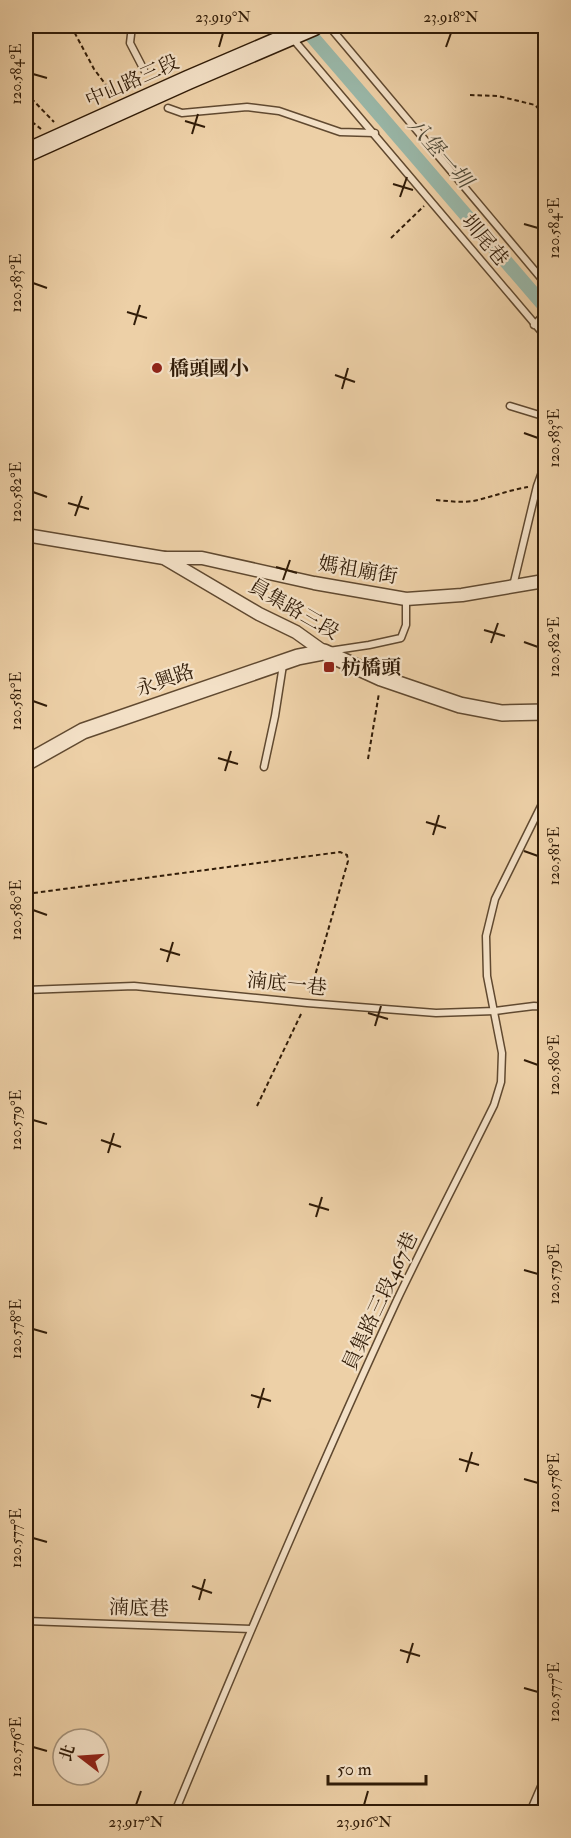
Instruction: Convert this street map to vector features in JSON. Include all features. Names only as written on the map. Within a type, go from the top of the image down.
[{"type":"main road","name":"中山路三段","points":[[26,153],[287,31],[314,26]]},
{"type":"street","name":"員集路三段","points":[[26,535],[164,558],[259,614],[296,632],[324,651],[381,678],[460,705],[502,713],[546,712]]},
{"type":"street","name":"媽祖廟街","points":[[164,558],[202,558],[314,583],[406,599],[462,595],[538,582],[546,584]]},
{"type":"street","name":"永興路","points":[[26,763],[83,731],[284,662],[324,651]]},
{"type":"lane","points":[[132,26],[130,43],[144,70]]},
{"type":"lane","name":"圳尾巷","points":[[329,26],[546,284]]},
{"type":"lane","name":"圳尾巷","points":[[287,31],[546,337]]},
{"type":"lane","points":[[168,108],[182,113],[247,107],[279,111],[340,132],[375,133]]},
{"type":"lane","points":[[534,325],[546,313]]},
{"type":"lane","points":[[510,405],[546,417]]},
{"type":"lane","points":[[513,587],[537,486],[546,462]]},
{"type":"lane","points":[[324,651],[401,638],[406,625],[406,599]]},
{"type":"lane","points":[[264,767],[284,662]]},
{"type":"lane","points":[[26,752],[42,754]]},
{"type":"lane","name":"員集路三段467巷","points":[[175,1812],[251,1629],[393,1309],[494,1105],[501,1082],[502,1053],[487,976],[486,936],[495,899],[546,796]]},
{"type":"lane","points":[[538,809],[546,812]]},
{"type":"lane","name":"湳底一巷","points":[[26,990],[134,986],[436,1013],[546,1007]]},
{"type":"lane","name":"湳底巷","points":[[26,1621],[251,1629]]},
{"type":"lane","points":[[530,1812],[546,1776]]},
{"type":"path","points":[[71,26],[94,69],[124,109]]},
{"type":"path","points":[[26,93],[66,135]]},
{"type":"path","points":[[470,95],[498,96],[535,105],[546,117]]},
{"type":"path","points":[[391,238],[430,200]]},
{"type":"path","points":[[436,500],[473,501],[511,490],[537,486]]},
{"type":"path","points":[[368,759],[381,678]]},
{"type":"path","points":[[26,894],[340,852],[347,855],[348,861],[307,1003],[257,1106]]},
{"type":"waterway","name":"八堡一圳","points":[[303,26],[546,308]]},
{"type":"place","name":"橋頭國小","points":[[157,368]]},
{"type":"place","name":"枋橋頭","points":[[329,667]]}]
